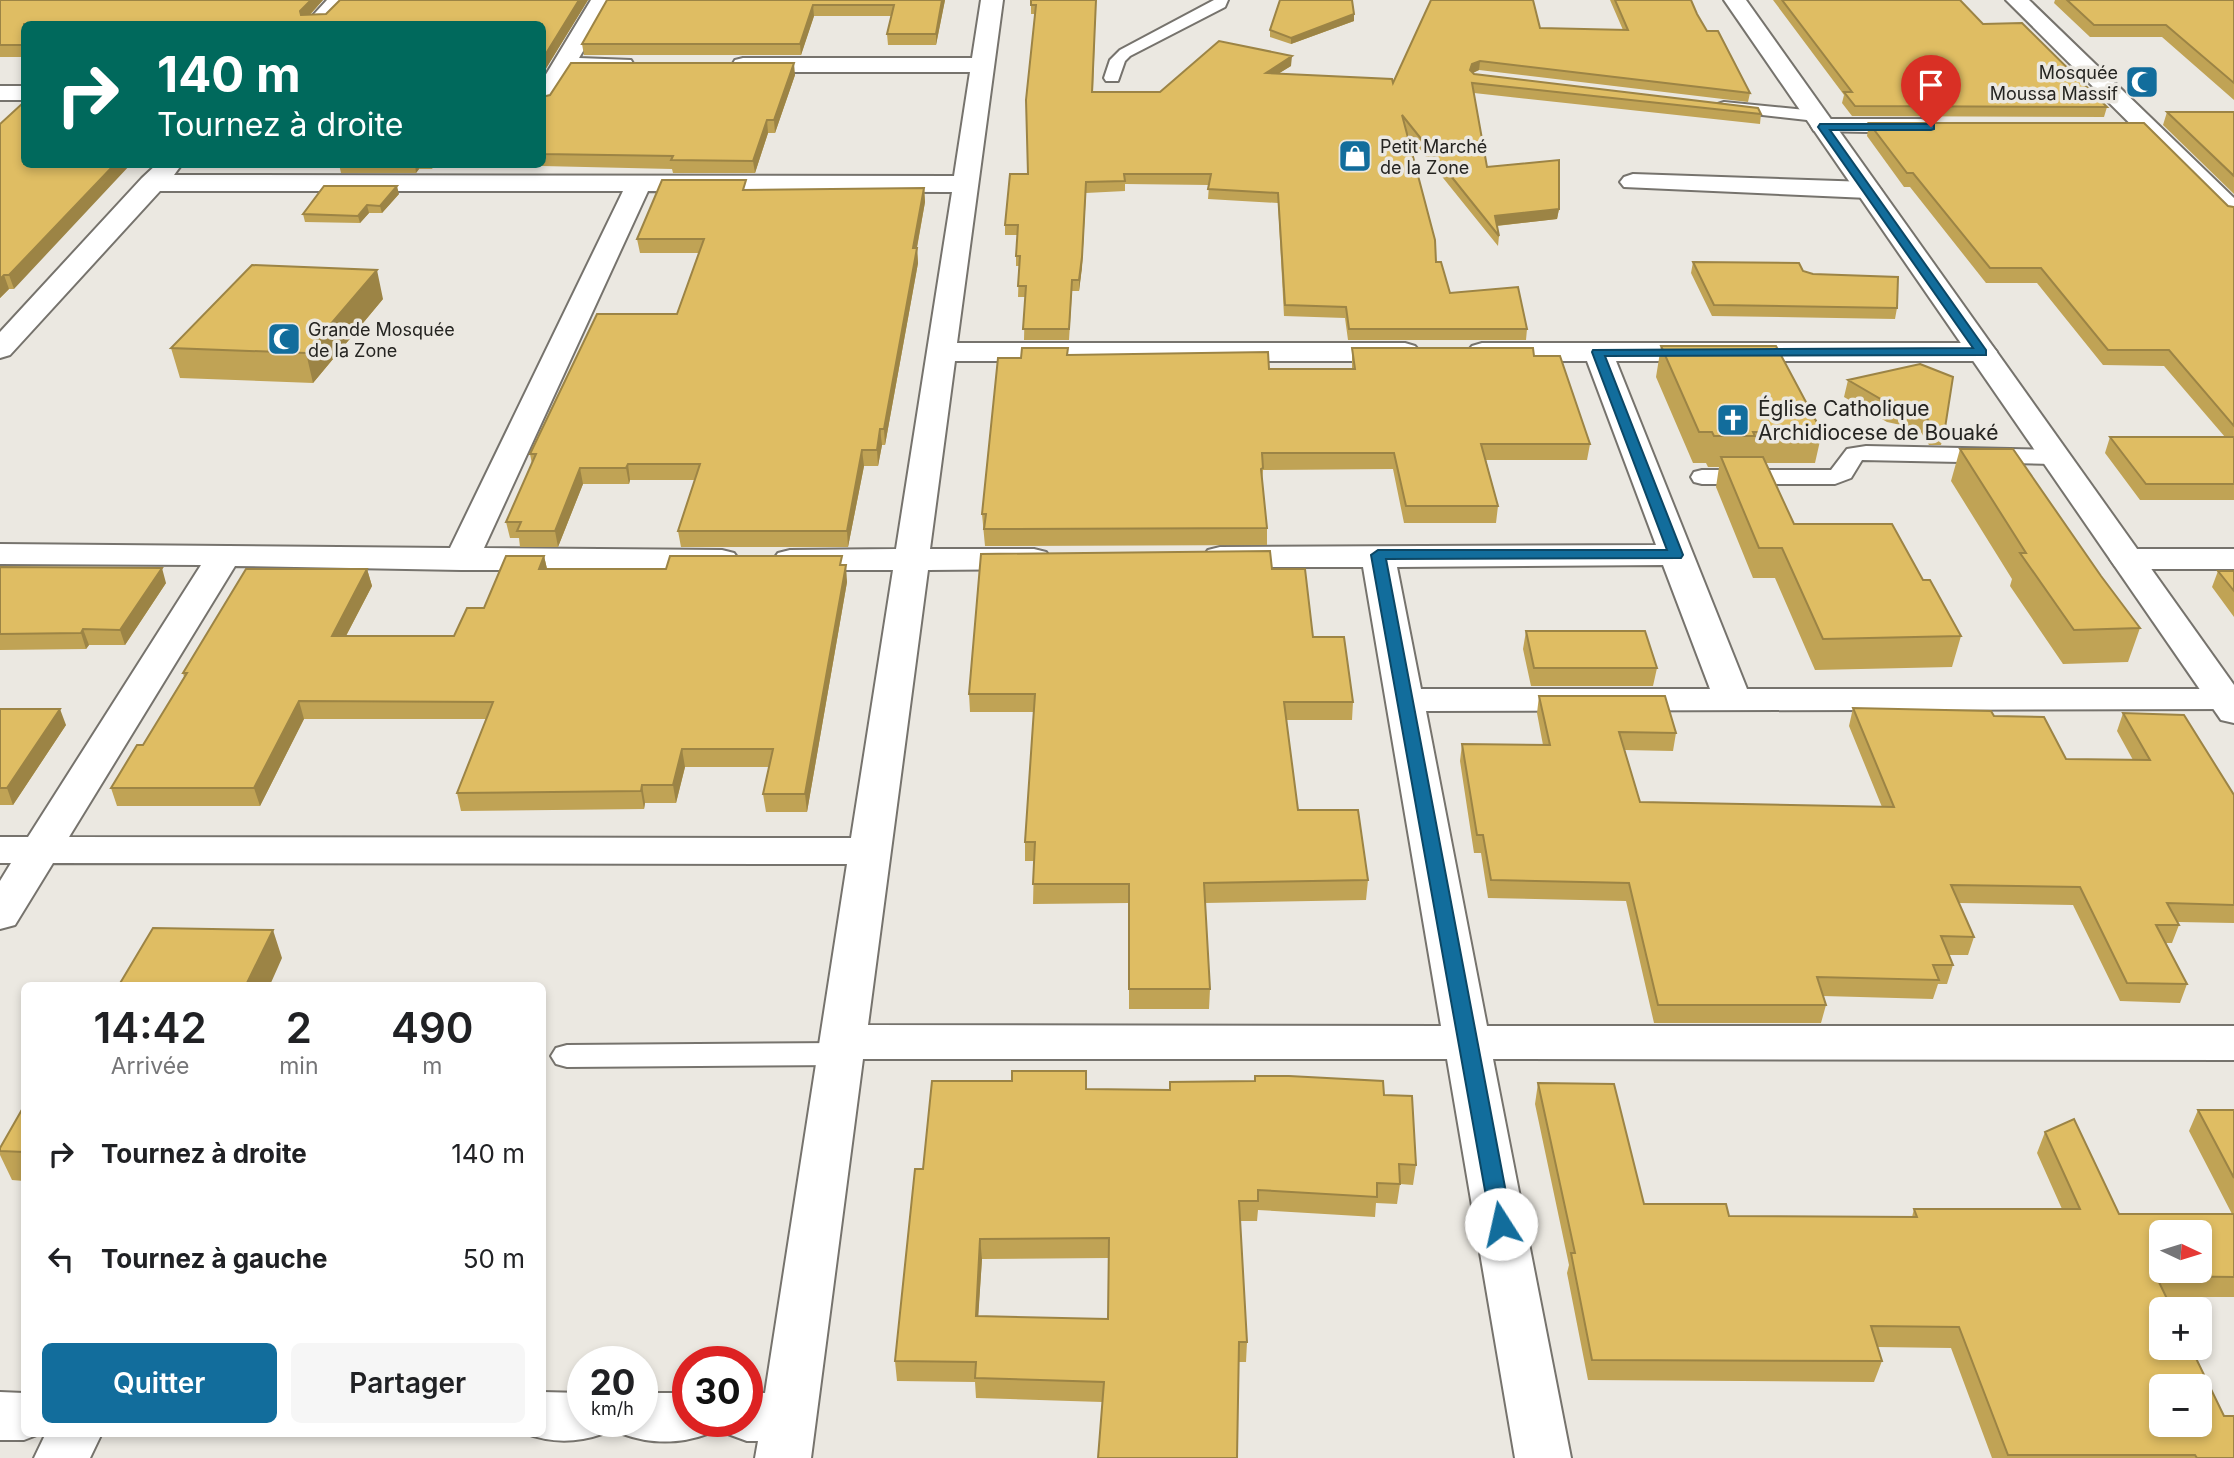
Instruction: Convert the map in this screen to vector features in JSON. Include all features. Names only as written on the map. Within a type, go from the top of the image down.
[{"type":"street","points":[[318,21],[339,0]]},
{"type":"street","points":[[546,94],[602,0]]},
{"type":"street","points":[[773,1430],[842,1048],[992,0]]},
{"type":"street","points":[[1735,0],[2230,706]]},
{"type":"street","points":[[2017,0],[2147,127],[2229,202]]},
{"type":"street","points":[[564,65],[648,65]]},
{"type":"street","points":[[717,65],[982,65]]},
{"type":"street","points":[[0,93],[21,93]]},
{"type":"street","points":[[1820,121],[1944,127]]},
{"type":"street","points":[[2120,127],[2147,127]]},
{"type":"street","points":[[0,349],[167,168]]},
{"type":"street","points":[[151,183],[499,174],[639,184],[965,184]]},
{"type":"street","points":[[1633,182],[1868,190]]},
{"type":"street","points":[[461,560],[639,184]]},
{"type":"street","points":[[941,352],[1982,352]]},
{"type":"street","points":[[1598,352],[1733,700]]},
{"type":"street","points":[[0,554],[225,554],[461,560],[1062,558]]},
{"type":"street","points":[[0,915],[225,554]]},
{"type":"street","points":[[1378,555],[1543,1458]]},
{"type":"street","points":[[1186,557],[1676,555]]},
{"type":"street","points":[[2127,559],[2234,559]]},
{"type":"street","points":[[1404,700],[1733,700],[2230,706]]},
{"type":"street","points":[[0,850],[870,851]]},
{"type":"street","points":[[842,1048],[1469,1043],[2234,1043]]},
{"type":"street","points":[[0,1416],[21,1416]]},
{"type":"street","points":[[546,1416],[567,1416]]},
{"type":"street","points":[[62,1458],[72,1437]]},
{"type":"lane","points":[[1112,78],[1118,60],[1125,53],[1220,4],[1221,0]]},
{"type":"lane","points":[[1713,106],[1820,121]]},
{"type":"lane","points":[[1702,477],[1835,477],[1843,473],[1855,454],[1866,453],[2053,457]]},
{"type":"lane","points":[[567,1056],[842,1048]]},
{"type":"building","points":[[0,0],[311,0],[300,11],[301,15],[326,14],[340,0],[579,0],[546,54],[546,21],[21,21],[21,45],[0,45]]},
{"type":"building","points":[[607,0],[942,0],[936,34],[887,34],[894,5],[813,5],[800,44],[582,44]]},
{"type":"building","points":[[1031,0],[1096,0],[1092,92],[1160,92],[1219,41],[1292,56],[1266,73],[1392,79],[1393,83],[1431,0],[1533,0],[1540,28],[1628,30],[1615,0],[1691,0],[1707,31],[1718,31],[1750,93],[1480,61],[1472,64],[1470,70],[1474,74],[1758,108],[1761,114],[1472,83],[1487,167],[1559,160],[1559,209],[1495,216],[1499,236],[1402,115],[1435,240],[1436,262],[1441,262],[1450,293],[1518,287],[1527,329],[1349,329],[1346,307],[1285,305],[1278,193],[1208,189],[1211,174],[1124,174],[1125,181],[1086,182],[1082,257],[1079,280],[1072,280],[1069,329],[1023,329],[1026,286],[1018,286],[1018,225],[1005,225],[1010,174],[1028,174],[1026,100],[1036,5],[1031,5]]},
{"type":"building","points":[[1280,0],[1352,0],[1354,14],[1291,38],[1270,30]]},
{"type":"building","points":[[1782,0],[1960,0],[1983,24],[2022,23],[2107,107],[1855,106],[1844,92],[1852,92]]},
{"type":"building","points":[[2067,0],[2234,0],[2234,83],[2166,25],[2094,25]]},
{"type":"building","points":[[571,63],[794,63],[774,120],[767,120],[753,161],[671,160],[673,156],[546,154],[546,96],[550,95]]},
{"type":"building","points":[[21,105],[21,168],[111,168],[9,275],[0,279],[0,124]]},
{"type":"building","points":[[2167,112],[2234,112],[2234,176]]},
{"type":"building","points":[[1869,123],[2144,123],[2228,206],[2234,207],[2234,426],[2169,350],[2108,350],[2041,268],[1990,268],[1913,173],[1907,173]]},
{"type":"building","points":[[662,180],[746,180],[743,190],[924,188],[913,248],[917,248],[884,429],[880,429],[877,450],[862,450],[847,531],[678,531],[700,464],[628,464],[626,468],[580,468],[555,531],[517,531],[521,522],[506,522],[536,454],[530,454],[597,314],[677,314],[704,239],[637,239]]},
{"type":"building","points":[[324,186],[397,186],[380,206],[367,205],[358,216],[303,214]]},
{"type":"building","points":[[1693,262],[1799,263],[1803,271],[1813,274],[1898,277],[1897,308],[1714,305]]},
{"type":"building","points":[[252,265],[377,270],[306,353],[171,348]]},
{"type":"building","points":[[1661,346],[1776,346],[1822,432],[1753,432],[1755,436],[1714,436],[1712,432],[1699,432]]},
{"type":"building","points":[[1022,348],[1068,348],[1067,355],[1268,352],[1269,369],[1355,369],[1352,348],[1533,348],[1534,356],[1560,356],[1590,444],[1481,444],[1498,506],[1406,506],[1394,453],[1262,453],[1267,528],[984,529],[986,514],[982,514],[998,358],[1021,358]]},
{"type":"building","points":[[1920,364],[1953,377],[1945,428],[1933,428],[1923,412],[1891,405],[1848,380]]},
{"type":"building","points":[[2110,437],[2234,437],[2234,484],[2146,484]]},
{"type":"building","points":[[1960,449],[2013,449],[2140,628],[2074,630],[2020,553],[2026,553]]},
{"type":"building","points":[[1721,457],[1763,457],[1794,524],[1892,524],[1923,580],[1930,580],[1961,636],[1823,639],[1782,548],[1759,548]]},
{"type":"building","points":[[1270,551],[1272,569],[1305,569],[1313,637],[1344,637],[1353,702],[1284,702],[1298,810],[1358,810],[1368,880],[1204,883],[1210,989],[1129,989],[1129,884],[1033,884],[1035,842],[1025,842],[1035,694],[969,694],[981,554]]},
{"type":"building","points":[[506,556],[544,556],[539,569],[666,569],[670,556],[842,556],[840,565],[846,565],[805,794],[763,794],[773,749],[682,749],[673,785],[642,785],[641,791],[457,793],[493,702],[299,701],[254,788],[111,788],[137,745],[143,745],[246,569],[367,569],[332,636],[454,636],[467,608],[484,608]]},
{"type":"building","points":[[0,567],[162,568],[120,630],[83,629],[81,633],[0,634]]},
{"type":"building","points":[[2218,571],[2234,571],[2234,591]]},
{"type":"building","points":[[1526,631],[1645,631],[1657,668],[1534,668]]},
{"type":"building","points":[[1539,696],[1665,696],[1676,733],[1619,732],[1640,802],[1894,807],[1853,708],[1991,711],[1994,716],[2044,717],[2066,759],[2150,760],[2123,713],[2184,715],[2234,795],[2234,905],[2167,903],[2179,925],[2156,925],[2187,984],[2127,983],[2080,887],[1951,885],[1974,937],[1941,936],[1953,965],[1933,965],[1939,980],[1817,977],[1826,1005],[1658,1005],[1629,883],[1491,880],[1483,835],[1477,835],[1462,744],[1550,745]]},
{"type":"building","points":[[0,709],[60,709],[7,788],[0,788]]},
{"type":"building","points":[[153,928],[273,930],[247,982],[121,982]]},
{"type":"building","points":[[1012,1071],[1086,1071],[1086,1089],[1170,1090],[1170,1082],[1255,1081],[1255,1076],[1289,1076],[1383,1081],[1384,1095],[1412,1096],[1416,1165],[1399,1164],[1400,1184],[1377,1183],[1377,1197],[1258,1190],[1258,1201],[1239,1201],[1247,1342],[1239,1342],[1237,1458],[1098,1458],[1104,1382],[975,1378],[976,1362],[895,1361],[915,1169],[923,1169],[932,1081],[1012,1081]],"holes":[[[1109,1238],[1108,1319],[976,1316],[980,1239]]]},
{"type":"building","points":[[1538,1083],[1614,1084],[1644,1204],[1726,1204],[1729,1216],[1917,1217],[1914,1209],[2080,1209],[2045,1132],[2074,1119],[2119,1214],[2234,1214],[2234,1277],[2212,1277],[2212,1220],[2149,1220],[2149,1283],[2159,1283],[2166,1297],[2149,1297],[2149,1360],[2197,1360],[2204,1374],[2149,1374],[2149,1437],[2212,1437],[2212,1391],[2224,1416],[2234,1416],[2234,1458],[2197,1458],[2195,1455],[2008,1455],[1959,1327],[1871,1326],[1882,1361],[1592,1360],[1571,1253],[1575,1253]]},
{"type":"building","points":[[2198,1110],[2234,1110],[2234,1178]]},
{"type":"building","points":[[21,1111],[21,1152],[0,1151]]},
{"type":"place","name":"Mosquée Moussa Massif","points":[[2142,82]]},
{"type":"place","name":"Petit Marché de la Zone","points":[[1355,156]]},
{"type":"place","name":"Grande Mosquée de la Zone","points":[[284,339]]},
{"type":"place","name":"Église Catholique Archidiocese de Bouaké","points":[[1733,420]]},
{"type":"route","points":[[1501,1224],[1378,555],[1676,555],[1598,352],[1982,352],[1823,127],[1931,127]]}]
